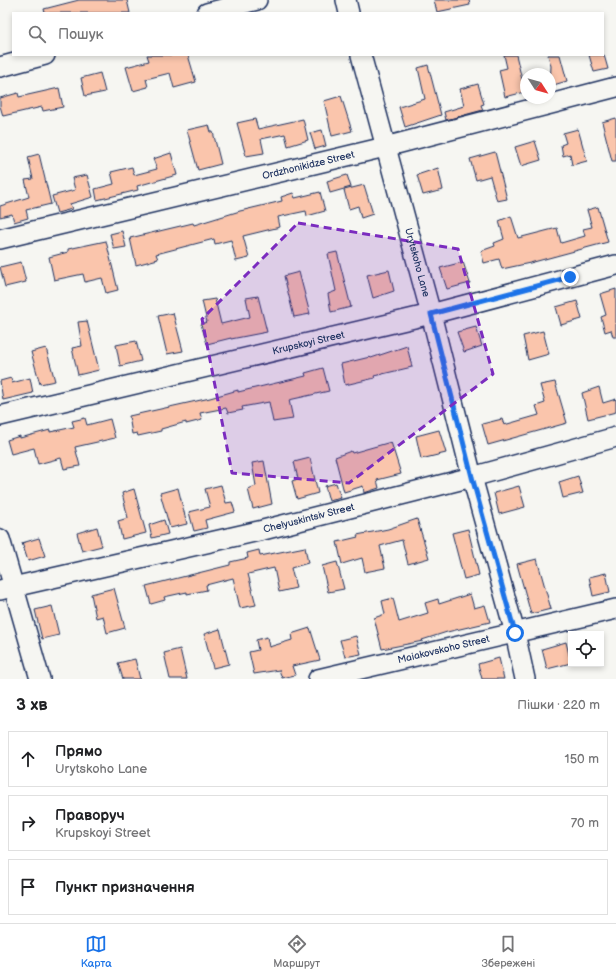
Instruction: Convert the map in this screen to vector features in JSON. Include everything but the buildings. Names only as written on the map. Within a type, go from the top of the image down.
[{"type":"street","points":[[211,12],[256,0]]},
{"type":"street","points":[[346,0],[349,12]]},
{"type":"street","points":[[0,67],[41,56]]},
{"type":"street","name":"Urytskoho Lane","points":[[360,56],[431,314],[472,477],[515,633],[524,679]]},
{"type":"street","name":"Ordzhonikidze Street","points":[[0,239],[385,147],[616,87]]},
{"type":"street","name":"Krupskoyi Street","points":[[0,416],[431,314],[616,265]]},
{"type":"street","name":"Chelyuskintsiv Street","points":[[7,589],[263,530],[472,477],[616,437]]},
{"type":"street","points":[[0,539],[7,589],[40,679]]},
{"type":"street","name":"Maiakovskoho Street","points":[[318,679],[616,609]]},
{"type":"highlighted area","points":[[298,223],[458,249],[493,374],[349,483],[232,473],[202,319]]},
{"type":"route","points":[[515,633],[472,477],[431,314],[570,277]]}]
